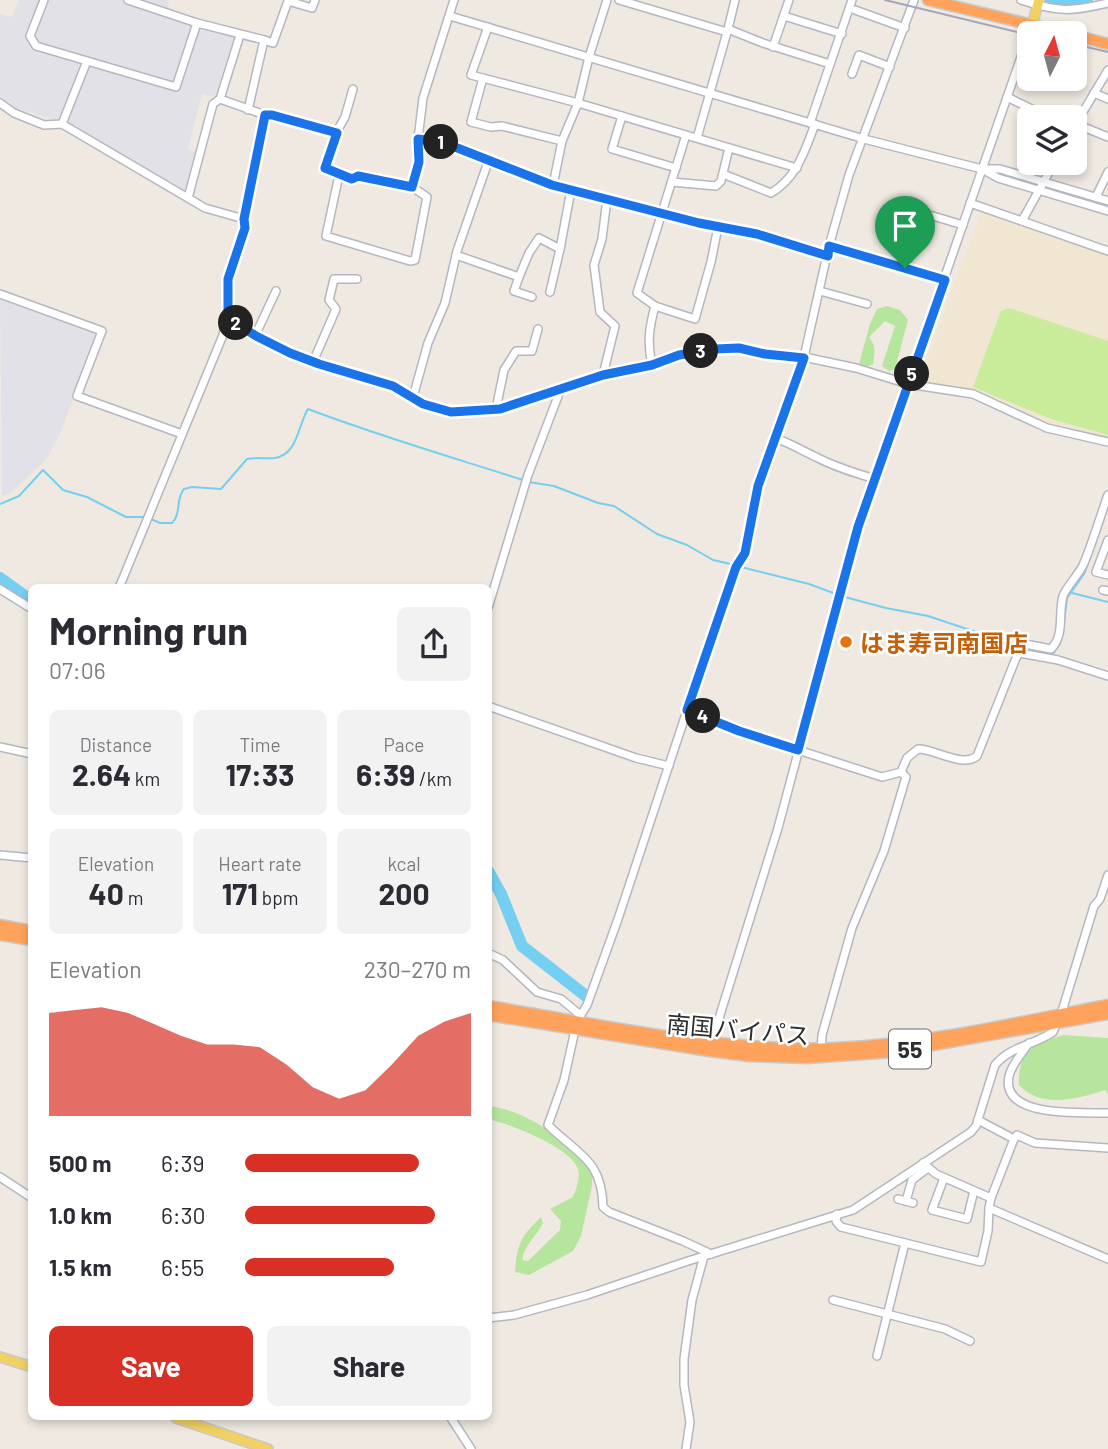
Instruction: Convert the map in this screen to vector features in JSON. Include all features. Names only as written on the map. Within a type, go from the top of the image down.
[{"type":"highway","points":[[928,0],[1017,27]]},
{"type":"highway","points":[[1087,39],[1108,44]]},
{"type":"highway","points":[[0,925],[28,930]]},
{"type":"highway","points":[[0,934],[28,939]]},
{"type":"highway","name":"南国バイパス","points":[[1058,1019],[1108,1005]]},
{"type":"highway","name":"南国バイパス","points":[[492,1007],[749,1056],[821,1053],[1108,1014]]},
{"type":"highway","name":"南国バイパス","points":[[492,1015],[577,1021]]},
{"type":"main road","points":[[1033,21],[1038,3]]},
{"type":"main road","points":[[0,1357],[28,1366]]},
{"type":"main road","points":[[186,1420],[268,1449]]},
{"type":"street","points":[[44,0],[30,36],[36,46],[176,87],[197,23]]},
{"type":"street","points":[[128,0],[240,36]]},
{"type":"street","points":[[188,198],[213,104],[220,99],[241,33],[273,43],[288,1],[312,8],[315,0]]},
{"type":"street","points":[[412,187],[419,162],[418,139],[423,98],[454,0]]},
{"type":"street","points":[[552,185],[562,141],[578,103],[607,0]]},
{"type":"street","points":[[619,0],[830,64]]},
{"type":"street","points":[[696,138],[727,31],[733,0]]},
{"type":"street","points":[[773,47],[789,0]]},
{"type":"street","points":[[723,174],[771,193],[797,168],[852,0]]},
{"type":"street","points":[[708,1255],[695,1245],[609,1212],[603,1207],[601,1182],[594,1168],[548,1125],[565,1080],[577,1021],[587,1005],[737,566],[745,553],[758,486],[804,357],[829,246],[849,176],[914,0]]},
{"type":"street","points":[[1021,0],[1038,3],[1048,9],[1065,10],[1099,3],[1108,4]]},
{"type":"street","points":[[855,10],[905,28]]},
{"type":"street","points":[[450,16],[864,139],[982,169],[1000,169],[1108,201]]},
{"type":"street","points":[[783,16],[842,34]]},
{"type":"street","points":[[488,27],[471,75],[578,103],[797,168]]},
{"type":"street","points":[[248,110],[264,40]]},
{"type":"street","points":[[852,74],[859,55],[890,67]]},
{"type":"street","points":[[62,124],[87,61]]},
{"type":"street","points":[[711,1047],[778,828],[839,594],[875,479],[1017,68]]},
{"type":"street","points":[[1087,105],[1108,70]]},
{"type":"street","points":[[483,78],[471,122],[491,127],[502,126],[562,141]]},
{"type":"street","points":[[339,175],[326,236],[410,261],[417,257],[427,197],[412,187],[358,176],[352,179],[325,168],[345,117],[352,89]]},
{"type":"street","points":[[1094,93],[1108,99]]},
{"type":"street","points":[[1007,97],[1023,105]]},
{"type":"street","points":[[220,99],[265,115],[337,133]]},
{"type":"street","points":[[0,103],[14,113],[44,125],[62,124],[205,208],[244,219]]},
{"type":"street","points":[[121,584],[223,335],[228,318],[228,279],[245,228],[244,219],[265,115]]},
{"type":"street","points":[[622,116],[612,149],[676,168]]},
{"type":"street","points":[[1087,129],[1108,137]]},
{"type":"street","points":[[686,135],[637,293],[654,306],[695,319],[718,227]]},
{"type":"street","points":[[418,139],[441,142],[552,185],[662,214],[757,234],[828,256]]},
{"type":"street","points":[[671,183],[716,187],[723,174],[729,148]]},
{"type":"street","points":[[413,397],[428,343],[449,290],[456,256],[488,162]]},
{"type":"street","points":[[982,169],[998,178],[1108,211]]},
{"type":"street","points":[[1097,197],[1108,172]]},
{"type":"street","points":[[1022,221],[1047,175]]},
{"type":"street","points":[[550,292],[571,190]]},
{"type":"street","points":[[603,375],[615,326],[600,312],[594,265],[602,239],[607,200]]},
{"type":"street","points":[[970,203],[1108,251]]},
{"type":"street","points":[[905,268],[923,213],[963,225]]},
{"type":"street","points":[[533,298],[514,291],[529,253],[540,238],[560,249]]},
{"type":"street","points":[[829,246],[945,280]]},
{"type":"street","points":[[456,256],[519,277]]},
{"type":"street","points":[[313,362],[336,309],[329,300],[334,279],[357,279]]},
{"type":"street","points":[[256,336],[276,291]]},
{"type":"street","points":[[820,291],[867,304]]},
{"type":"street","points":[[0,294],[102,331],[77,396],[182,434]]},
{"type":"street","points":[[652,365],[647,345],[654,306]]},
{"type":"street","points":[[228,318],[256,336],[313,362],[393,386],[423,404],[451,412],[496,409],[560,391],[603,375],[652,365],[679,355],[739,348],[765,354],[804,357],[856,368],[908,384],[973,394],[1047,428],[1108,442]]},
{"type":"street","points":[[496,409],[504,370],[516,351],[532,351],[538,329]]},
{"type":"street","points":[[492,593],[527,481],[560,391]]},
{"type":"street","points":[[775,438],[836,466],[875,479]]},
{"type":"street","points":[[901,772],[906,758],[918,749],[964,760],[972,760],[977,755],[1025,644],[1051,649],[1055,646],[1064,595],[1083,565],[1108,495]]},
{"type":"street","points":[[1107,543],[1096,572],[1108,575]]},
{"type":"street","points":[[0,589],[28,606]]},
{"type":"street","points":[[1020,653],[1058,660],[1108,676]]},
{"type":"street","points":[[492,707],[636,758],[669,766]]},
{"type":"street","points":[[687,710],[739,731],[882,776],[901,772]]},
{"type":"street","points":[[0,747],[28,753]]},
{"type":"street","points":[[821,1053],[822,1035],[852,928],[884,851],[893,813],[905,784],[906,777],[901,772]]},
{"type":"street","points":[[0,855],[28,858]]},
{"type":"street","points":[[492,1318],[514,1315],[587,1295],[853,1210],[926,1166],[971,1132],[978,1120],[995,1065],[1012,1050],[1050,1035],[1058,1019],[1094,906],[1100,899],[1108,875]]},
{"type":"street","points":[[492,955],[517,971],[529,986],[542,994],[561,999],[577,1021]]},
{"type":"street","points":[[1029,1043],[1009,1074],[1009,1089],[1016,1101],[1030,1107],[1108,1113]]},
{"type":"street","points":[[978,1120],[1014,1139]]},
{"type":"street","points":[[837,1214],[836,1221],[841,1227],[981,1262],[988,1231],[991,1198],[1017,1135],[1035,1143],[1108,1148]]},
{"type":"street","points":[[926,1166],[944,1178],[991,1198]]},
{"type":"street","points":[[906,1201],[912,1180],[926,1166]]},
{"type":"street","points":[[0,1177],[28,1195]]},
{"type":"street","points":[[944,1178],[932,1210],[967,1219],[974,1191]]},
{"type":"street","points":[[989,1208],[1108,1259]]},
{"type":"street","points":[[877,1356],[905,1243]]},
{"type":"street","points":[[686,1449],[690,1422],[684,1385],[684,1359],[692,1300],[708,1255]]},
{"type":"street","points":[[833,1300],[945,1329],[970,1341]]},
{"type":"street","points":[[451,1420],[471,1449]]},
{"type":"shaded area","points":[[19,0],[169,0],[166,16],[234,37],[215,97],[202,94],[188,149],[195,152],[185,190],[72,125],[15,108],[0,98],[0,14],[12,17]]},
{"type":"shaded area","points":[[982,210],[1108,254],[1108,439],[1039,421],[972,389],[918,382]]},
{"type":"shaded area","points":[[0,298],[98,333],[60,434],[47,458],[12,492],[2,496]]},
{"type":"green space","points":[[887,306],[900,310],[908,320],[895,369],[889,371],[882,366],[895,326],[885,321],[870,336],[874,348],[873,364],[864,368],[859,364],[870,324],[877,309]]},
{"type":"green space","points":[[1009,308],[1108,341],[1108,435],[1051,419],[973,387],[1001,311]]},
{"type":"green space","points":[[1064,1035],[1108,1038],[1108,1094],[1105,1090],[1072,1099],[1049,1100],[1028,1092],[1019,1085],[1021,1064],[1030,1050],[1044,1041]]},
{"type":"green space","points":[[492,1107],[532,1120],[593,1166],[592,1186],[581,1236],[573,1251],[529,1275],[515,1272],[521,1241],[541,1217],[543,1223],[523,1254],[522,1260],[528,1261],[560,1230],[561,1221],[550,1209],[573,1197],[579,1172],[570,1157],[560,1150],[509,1125],[492,1120]]},
{"type":"waterway","points":[[1041,0],[1070,3],[1087,0]]},
{"type":"waterway","points":[[151,519],[160,523],[172,523],[184,489],[221,489],[247,459],[283,455],[293,445],[308,409],[523,480]]},
{"type":"waterway","points":[[0,504],[19,496],[43,470],[63,490],[87,497],[126,517],[146,517]]},
{"type":"waterway","points":[[529,482],[554,486],[598,503],[614,506],[657,534],[687,545],[713,560],[735,565]]},
{"type":"waterway","points":[[1064,622],[1067,598],[1084,574],[1095,544]]},
{"type":"waterway","points":[[741,567],[809,584],[836,594]]},
{"type":"waterway","points":[[0,578],[28,598]]},
{"type":"waterway","points":[[1072,593],[1108,602]]},
{"type":"waterway","points":[[841,596],[928,616],[1018,646]]},
{"type":"waterway","points":[[1027,649],[1053,654],[1063,631]]},
{"type":"waterway","points":[[492,878],[522,946],[586,996]]},
{"type":"tram line","points":[[885,0],[1017,32]]},
{"type":"tram line","points":[[1087,47],[1108,52]]},
{"type":"place","name":"はま寿司南国店","points":[[846,642]]},
{"type":"route","points":[[265,115],[337,133],[325,168],[352,179],[358,176],[412,187],[419,162],[418,139],[430,140],[552,185],[699,223],[757,234],[828,256],[829,246],[905,268],[945,280],[858,527],[798,750],[739,731],[687,710],[736,567],[745,553],[758,486],[804,358],[739,348],[715,349],[679,355],[652,365],[603,375],[500,409],[451,412],[423,404],[393,386],[290,353],[228,318],[228,279],[245,228],[244,219],[254,159],[265,115]]}]
